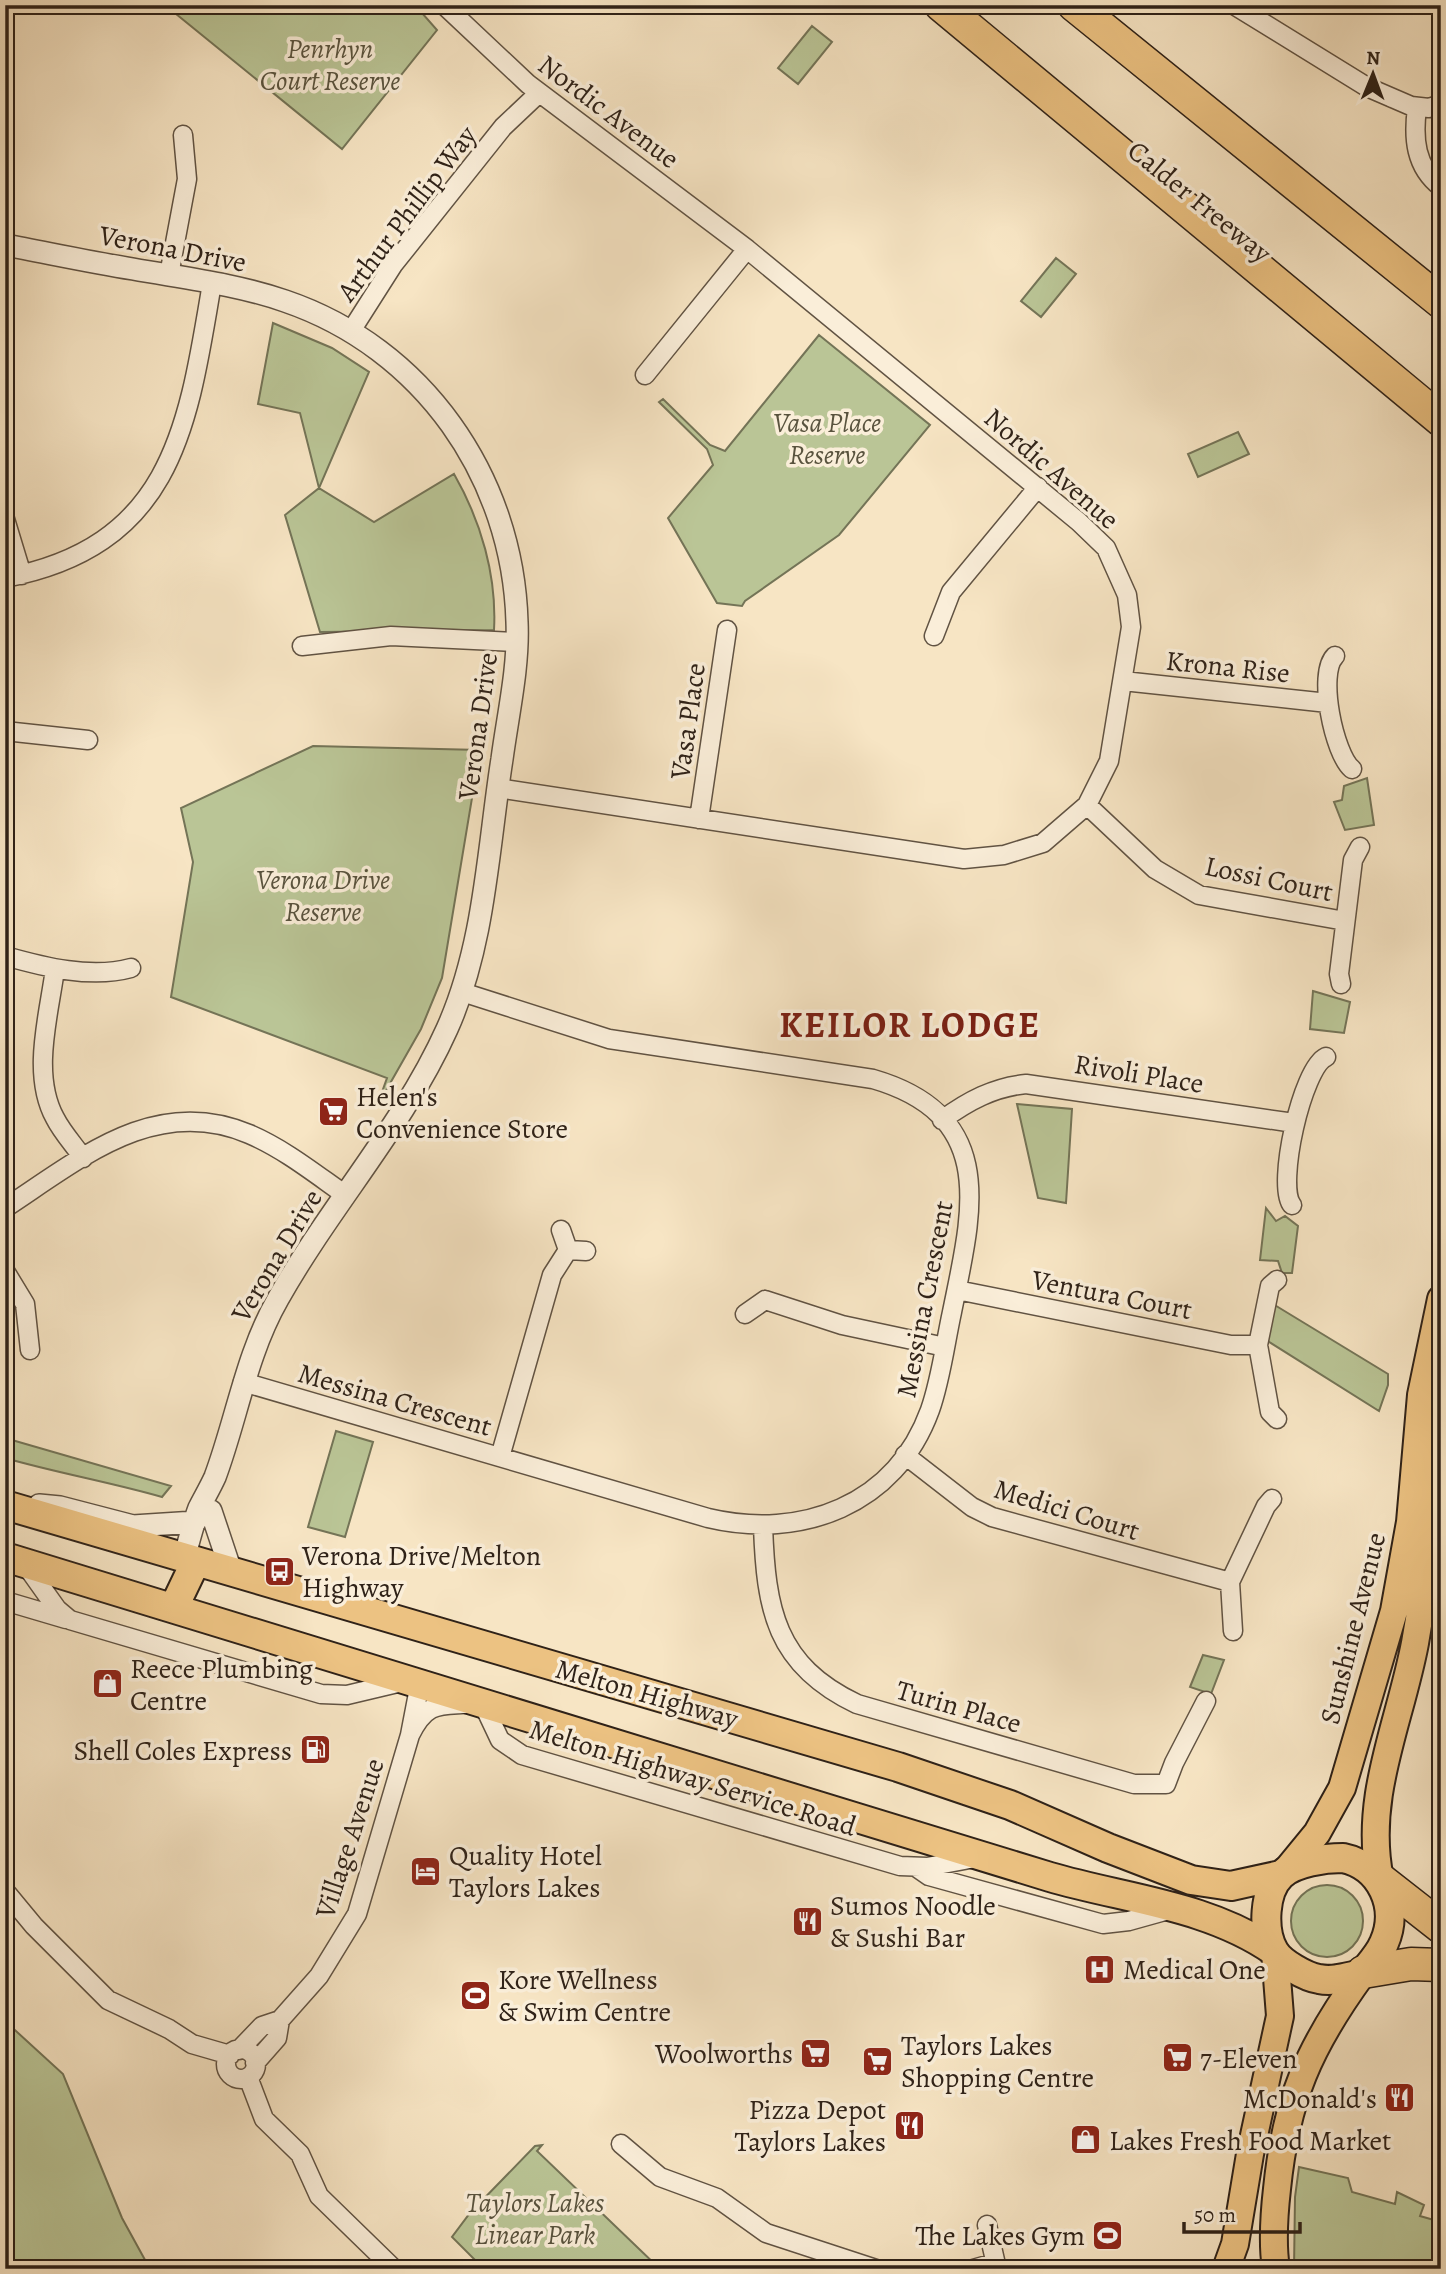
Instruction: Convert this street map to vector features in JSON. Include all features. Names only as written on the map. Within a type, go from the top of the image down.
[{"type":"highway","points":[[941,5],[1441,420]]},
{"type":"highway","name":"Calder Freeway","points":[[958,5],[1441,398]]},
{"type":"highway","points":[[1074,5],[1441,302]]},
{"type":"highway","name":"Melton Highway","points":[[5,1505],[954,1785],[1191,1880],[1231,1886],[1283,1873]]},
{"type":"highway","name":"Melton Highway","points":[[15,1560],[1098,1891],[1175,1908],[1230,1925],[1275,1952]]},
{"type":"highway","points":[[174,1607],[190,1560]]},
{"type":"highway","points":[[1441,1927],[1367,1868],[1343,1858],[1323,1859],[1283,1873],[1274,1884],[1267,1908],[1275,1952],[1314,1978],[1337,1980],[1411,1964],[1441,1965]]},
{"type":"highway","points":[[1362,1973],[1382,1948],[1388,1930],[1388,1909],[1380,1880]]},
{"type":"main road","name":"Sunshine Avenue","points":[[1283,1873],[1317,1833],[1342,1788],[1394,1611],[1407,1546],[1421,1395],[1440,1301]]},
{"type":"main road","name":"Sunshine Avenue","points":[[1380,1880],[1374,1839],[1375,1808],[1407,1681],[1420,1616],[1430,1535],[1435,1426],[1441,1387]]},
{"type":"main road","points":[[1226,2269],[1235,2244],[1259,2110],[1280,2016],[1275,1952]]},
{"type":"main road","points":[[1276,2269],[1274,2243],[1278,2179],[1294,2095],[1320,2035],[1362,1973]]},
{"type":"street","name":"Nordic Avenue","points":[[444,5],[534,88],[747,249],[1038,487],[1107,548],[1121,578],[1131,627],[1109,761],[1087,805],[1043,843],[1004,855],[964,859],[497,788]]},
{"type":"street","points":[[1234,5],[1367,87],[1380,100],[1428,112],[1419,153],[1425,171],[1441,187]]},
{"type":"street","name":"Arthur Phillip Way","points":[[351,331],[393,265],[534,88]]},
{"type":"street","points":[[169,275],[187,179],[183,135]]},
{"type":"street","name":"Verona Drive","points":[[5,245],[212,283],[288,302],[369,342],[429,394],[470,450],[487,485],[505,535],[514,581],[517,642],[476,938],[462,992],[430,1063],[277,1300],[258,1340],[243,1382],[190,1560]]},
{"type":"street","points":[[645,375],[747,249]]},
{"type":"street","points":[[5,519],[14,576],[61,563],[96,545],[129,518],[153,488],[186,423],[212,283]]},
{"type":"street","points":[[933,636],[951,592],[1038,487]]},
{"type":"street","name":"Vasa Place","points":[[699,819],[727,629]]},
{"type":"street","points":[[302,646],[391,636],[517,642]]},
{"type":"street","name":"Krona Rise","points":[[1335,656],[1330,667],[1328,703],[1343,756],[1352,769]]},
{"type":"street","name":"Krona Rise","points":[[1124,681],[1328,703]]},
{"type":"street","points":[[5,731],[88,740]]},
{"type":"street","name":"Lossi Court","points":[[1087,805],[1155,869],[1199,895],[1345,921]]},
{"type":"street","name":"Lossi Court","points":[[1341,984],[1339,974],[1353,860],[1360,847]]},
{"type":"street","points":[[5,956],[55,969],[118,971],[131,968]]},
{"type":"street","points":[[55,969],[43,1056],[44,1082],[54,1117],[83,1158]]},
{"type":"street","name":"Messina Crescent","points":[[243,1382],[708,1518],[763,1526],[808,1521],[849,1504],[886,1478],[905,1455],[929,1411],[970,1225],[972,1189],[961,1150],[942,1120],[911,1094],[873,1080],[609,1039],[462,992]]},
{"type":"street","points":[[1293,1205],[1288,1199],[1286,1188],[1294,1124],[1313,1069],[1317,1062],[1326,1057]]},
{"type":"street","name":"Rivoli Place","points":[[942,1120],[982,1095],[1026,1084],[1294,1124]]},
{"type":"street","points":[[5,1208],[125,1133],[172,1122],[206,1123],[247,1133],[345,1194]]},
{"type":"street","points":[[500,1457],[552,1275],[577,1250],[561,1230]]},
{"type":"street","points":[[5,1271],[25,1304],[30,1350]]},
{"type":"street","points":[[1277,1280],[1270,1286],[1258,1345],[1270,1412],[1277,1419]]},
{"type":"street","name":"Ventura Court","points":[[957,1290],[1231,1345],[1258,1345]]},
{"type":"street","points":[[745,1314],[764,1291],[832,1322],[945,1347]]},
{"type":"street","name":"Medici Court","points":[[905,1455],[972,1507],[992,1517],[1230,1582]]},
{"type":"street","points":[[1233,1631],[1230,1582],[1266,1506],[1272,1499]]},
{"type":"street","points":[[5,1505],[60,1507],[133,1526],[203,1516],[231,1571]]},
{"type":"street","name":"Turin Place","points":[[763,1526],[769,1604],[781,1636],[791,1653],[819,1683],[857,1704],[1134,1784],[1155,1786],[1166,1784],[1206,1701]]},
{"type":"street","points":[[15,1560],[69,1620]]},
{"type":"street","points":[[5,1601],[321,1694],[347,1695],[414,1681]]},
{"type":"street","name":"Village Avenue","points":[[410,1735],[414,1681]]},
{"type":"street","name":"Village Avenue","points":[[234,2052],[262,2026],[280,2020],[326,1967],[357,1914],[410,1735],[419,1715],[427,1709],[482,1702]]},
{"type":"street","name":"Melton Highway Service Road","points":[[482,1702],[500,1740],[515,1752],[891,1864],[916,1867],[986,1857]]},
{"type":"street","name":"Melton Highway Service Road","points":[[916,1867],[929,1876],[1103,1924],[1129,1921],[1175,1908]]},
{"type":"street","points":[[5,1891],[34,1926],[108,2000],[169,2029],[192,2044],[234,2052],[248,2051],[264,2119],[300,2154],[319,2196],[394,2269]]},
{"type":"street","name":"Village Avenue","points":[[252,2070],[277,2038],[280,2020]]},
{"type":"street","points":[[234,2052],[226,2063],[228,2072],[239,2079],[252,2070]]},
{"type":"street","points":[[621,2144],[660,2176],[717,2198],[766,2233],[876,2269]]},
{"type":"street","points":[[972,2269],[995,2266],[987,2225]]},
{"type":"green space","name":"Penrhyn Court Reserve","points":[[165,5],[415,5],[437,30],[342,149]]},
{"type":"green space","points":[[812,26],[832,42],[798,84],[778,68]]},
{"type":"green space","points":[[1056,258],[1076,274],[1041,317],[1021,301]]},
{"type":"green space","points":[[273,323],[332,348],[369,372],[319,488],[300,413],[258,404]]},
{"type":"green space","name":"Vasa Place Reserve","points":[[819,335],[930,425],[839,535],[745,601],[742,606],[717,603],[668,518],[713,465],[707,449],[659,402],[663,399],[710,445],[725,451]]},
{"type":"green space","points":[[1238,432],[1249,454],[1198,477],[1188,454]]},
{"type":"green space","points":[[454,474],[472,511],[485,549],[493,589],[494,630],[320,632],[285,515],[319,488],[374,522]]},
{"type":"green space","name":"Verona Drive Reserve","points":[[313,746],[480,750],[442,978],[421,1029],[384,1094],[382,1092],[387,1078],[171,997],[193,862],[181,808]]},
{"type":"green space","points":[[1367,778],[1374,825],[1345,830],[1334,802],[1342,800],[1344,786]]},
{"type":"green space","points":[[1313,991],[1350,1002],[1344,1033],[1310,1029]]},
{"type":"green space","points":[[1017,1104],[1072,1109],[1066,1203],[1038,1198]]},
{"type":"green space","points":[[1266,1208],[1276,1221],[1285,1216],[1298,1226],[1292,1273],[1282,1273],[1278,1261],[1260,1260]]},
{"type":"green space","points":[[1273,1304],[1388,1374],[1388,1385],[1379,1411],[1266,1340]]},
{"type":"green space","points":[[336,1431],[373,1442],[345,1537],[308,1527]]},
{"type":"green space","points":[[5,1438],[171,1486],[162,1497],[5,1458]]},
{"type":"green space","points":[[1203,1655],[1224,1660],[1211,1694],[1190,1687]]},
{"type":"green space","points":[[1327,1885],[1341,1888],[1353,1895],[1360,1907],[1363,1921],[1360,1935],[1353,1947],[1341,1954],[1327,1957],[1313,1954],[1301,1947],[1294,1935],[1291,1921],[1294,1907],[1301,1895],[1313,1888]]},
{"type":"green space","points":[[5,2021],[63,2074],[122,2218],[150,2269],[5,2269]]},
{"type":"green space","name":"Taylors Lakes Linear Park","points":[[542,2145],[537,2151],[660,2269],[484,2269],[452,2237],[470,2213],[535,2146]]},
{"type":"green space","points":[[1299,2167],[1348,2178],[1352,2192],[1395,2204],[1397,2192],[1424,2205],[1420,2216],[1441,2222],[1441,2269],[1294,2269],[1295,2197]]},
{"type":"place","name":"Helen's Convenience Store","points":[[333,1112]]},
{"type":"place","name":"Verona Drive/Melton Highway","points":[[279,1571]]},
{"type":"place","name":"Reece Plumbing Centre","points":[[107,1684]]},
{"type":"place","name":"Shell Coles Express","points":[[315,1750]]},
{"type":"place","name":"Quality Hotel Taylors Lakes","points":[[426,1871]]},
{"type":"place","name":"Sumos Noodle & Sushi Bar","points":[[807,1921]]},
{"type":"place","name":"Medical One","points":[[1100,1969]]},
{"type":"place","name":"Kore Wellness & Swim Centre","points":[[475,1995]]},
{"type":"place","name":"Woolworths","points":[[816,2053]]},
{"type":"place","name":"7-Eleven","points":[[1177,2058]]},
{"type":"place","name":"Taylors Lakes Shopping Centre","points":[[878,2061]]},
{"type":"place","name":"McDonald's","points":[[1400,2098]]},
{"type":"place","name":"Pizza Depot Taylors Lakes","points":[[909,2125]]},
{"type":"place","name":"Lakes Fresh Food Market","points":[[1086,2140]]},
{"type":"place","name":"The Lakes Gym","points":[[1108,2235]]},
{"type":"district","name":"KEILOR LODGE","points":[[910,1025]]}]
